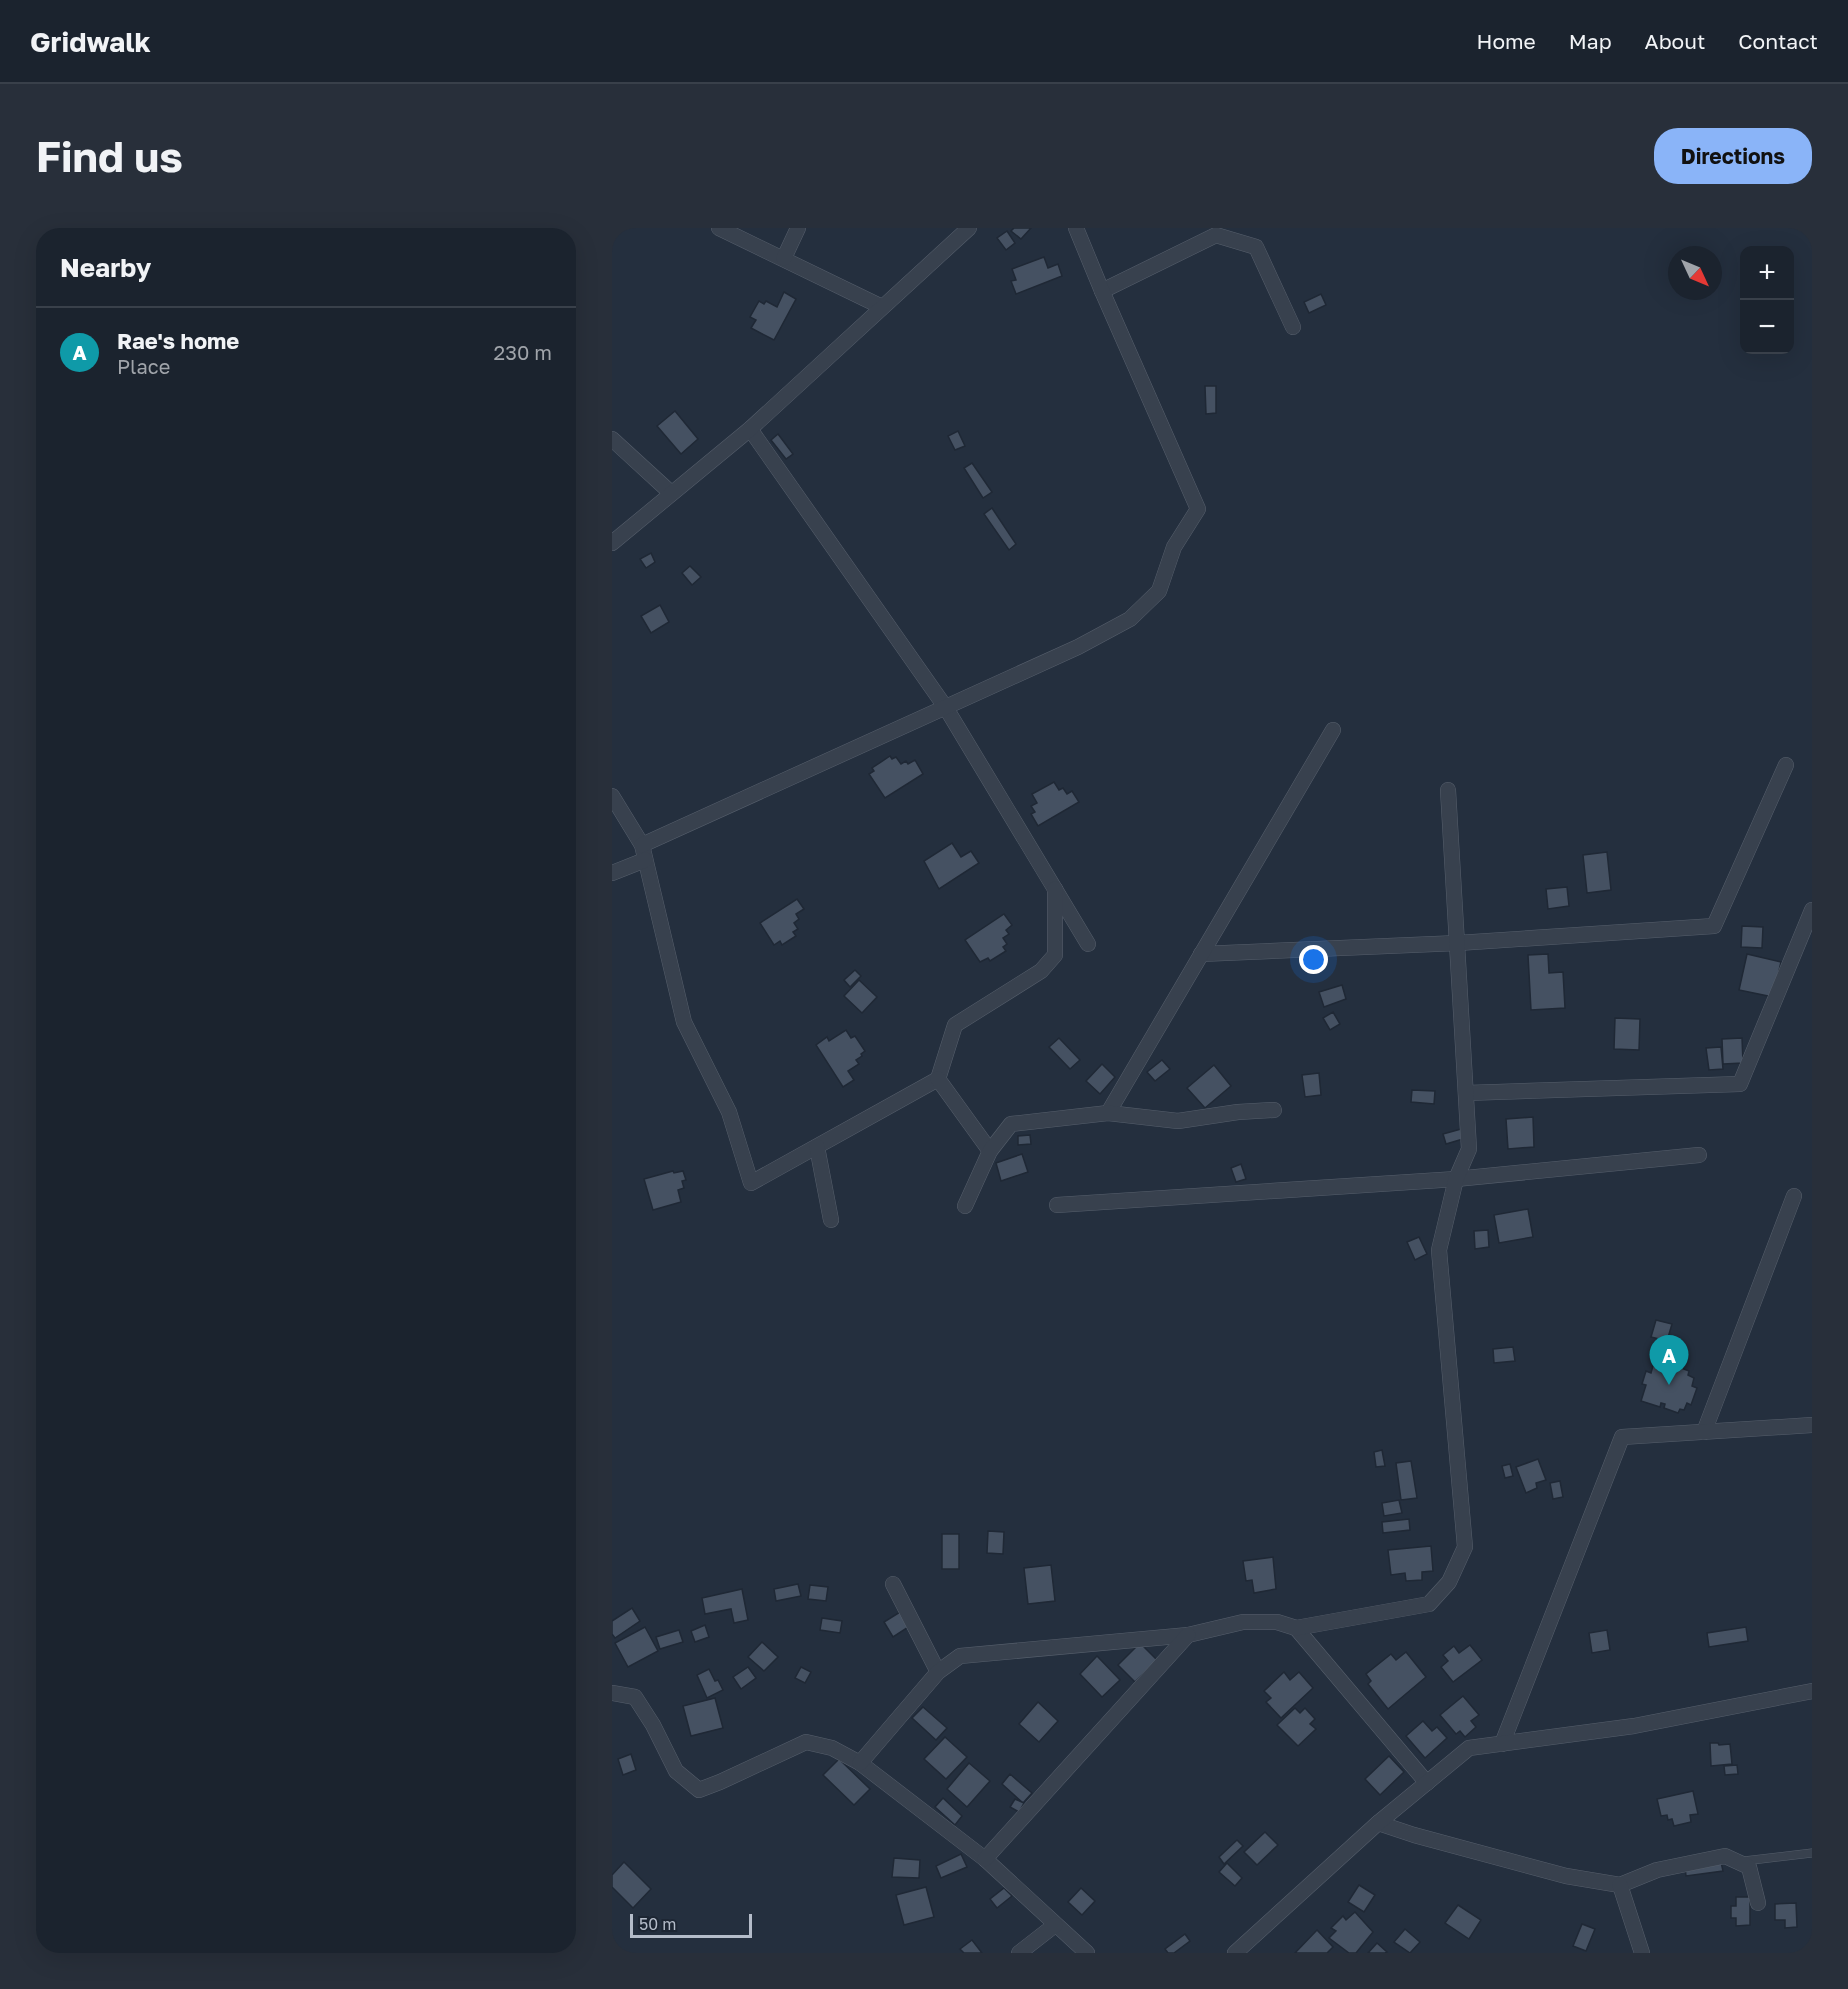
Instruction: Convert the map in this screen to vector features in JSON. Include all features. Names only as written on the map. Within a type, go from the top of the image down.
[{"type":"street","points":[[719,228],[882,307]]},
{"type":"street","points":[[784,258],[798,228]]},
{"type":"street","points":[[612,543],[750,429],[969,228]]},
{"type":"street","points":[[642,844],[1078,647],[1130,619],[1159,591],[1174,547],[1198,509],[1101,291],[1076,228]]},
{"type":"street","points":[[1101,291],[1216,232],[1256,247],[1293,327]]},
{"type":"street","points":[[750,429],[946,708],[1088,944]]},
{"type":"street","points":[[612,439],[671,493]]},
{"type":"street","points":[[1108,1113],[1333,730]]},
{"type":"street","points":[[1201,954],[1458,943],[1714,926],[1786,765]]},
{"type":"street","points":[[860,1763],[938,1671],[960,1656],[1188,1635],[1242,1622],[1276,1622],[1296,1628],[1429,1604],[1449,1582],[1465,1548],[1439,1250],[1456,1179],[1469,1149],[1448,790]]},
{"type":"street","points":[[612,796],[642,844],[684,1022],[729,1112],[752,1183],[938,1079],[955,1025],[1041,971],[1054,955],[1054,889]]},
{"type":"street","points":[[612,873],[645,860]]},
{"type":"street","points":[[1466,1092],[1740,1084],[1812,909]]},
{"type":"street","points":[[938,1079],[990,1151]]},
{"type":"street","points":[[964,1206],[990,1151],[1011,1124],[1108,1113],[1178,1121],[1238,1112],[1274,1110]]},
{"type":"street","points":[[817,1147],[831,1220]]},
{"type":"street","points":[[1057,1205],[1456,1179],[1699,1155]]},
{"type":"street","points":[[1704,1432],[1794,1196]]},
{"type":"street","points":[[1502,1744],[1622,1437],[1812,1425]]},
{"type":"street","points":[[893,1584],[938,1671]]},
{"type":"street","points":[[1296,1628],[1427,1783]]},
{"type":"street","points":[[985,1859],[1188,1635]]},
{"type":"street","points":[[1235,1953],[1378,1823],[1469,1748],[1634,1726],[1812,1691]]},
{"type":"street","points":[[612,1693],[635,1697],[653,1725],[676,1771],[699,1790],[806,1742],[832,1748],[860,1763],[985,1859],[1087,1953]]},
{"type":"street","points":[[1378,1823],[1566,1876],[1620,1885],[1657,1870],[1725,1856],[1749,1867],[1758,1903]]},
{"type":"street","points":[[1620,1885],[1642,1953]]},
{"type":"street","points":[[1018,1953],[1055,1925]]},
{"type":"lane","points":[[1743,1861],[1812,1853]]},
{"type":"building","points":[[1014,228],[1031,228],[1021,239],[1011,231]]},
{"type":"building","points":[[1007,231],[1015,243],[1006,250],[997,238]]},
{"type":"building","points":[[1044,257],[1048,268],[1058,264],[1062,276],[1016,294],[1011,281],[1016,280],[1012,269]]},
{"type":"building","points":[[784,292],[796,299],[774,340],[751,328],[756,320],[750,317],[759,301],[764,304],[766,301],[777,307]]},
{"type":"building","points":[[1321,294],[1326,305],[1309,313],[1304,302]]},
{"type":"building","points":[[1205,386],[1216,386],[1216,413],[1206,414]]},
{"type":"building","points":[[675,411],[698,439],[681,454],[657,426]]},
{"type":"building","points":[[958,431],[965,446],[955,450],[948,436]]},
{"type":"building","points":[[778,434],[793,454],[786,459],[771,440]]},
{"type":"building","points":[[972,463],[992,492],[983,498],[964,468]]},
{"type":"building","points":[[992,508],[1016,544],[1009,550],[984,514]]},
{"type":"building","points":[[651,553],[655,562],[646,568],[640,559]]},
{"type":"building","points":[[690,566],[701,577],[692,585],[682,573]]},
{"type":"building","points":[[660,605],[669,622],[651,633],[641,616]]},
{"type":"building","points":[[890,756],[892,759],[896,757],[901,764],[906,761],[908,764],[915,760],[923,774],[885,798],[869,774],[874,771],[872,768]]},
{"type":"building","points":[[1054,782],[1059,790],[1063,788],[1067,794],[1072,791],[1079,802],[1038,826],[1031,814],[1035,812],[1031,806],[1037,803],[1032,794]]},
{"type":"building","points":[[952,843],[961,857],[971,851],[979,863],[939,889],[924,861]]},
{"type":"building","points":[[1607,852],[1611,890],[1587,893],[1583,855]]},
{"type":"building","points":[[1567,887],[1569,906],[1548,909],[1546,889]]},
{"type":"building","points":[[797,899],[804,909],[796,914],[799,919],[794,923],[798,929],[793,932],[796,936],[782,945],[780,941],[774,945],[760,923]]},
{"type":"building","points":[[1004,914],[1012,925],[1006,930],[1009,934],[1003,938],[1007,944],[1003,947],[1006,951],[990,961],[988,958],[980,962],[965,940]]},
{"type":"building","points":[[1742,926],[1763,927],[1762,948],[1741,947]]},
{"type":"building","points":[[1548,954],[1549,973],[1563,972],[1565,1008],[1531,1010],[1528,955]]},
{"type":"building","points":[[1747,954],[1781,962],[1773,997],[1739,990]]},
{"type":"building","points":[[855,970],[861,976],[850,987],[844,980]]},
{"type":"building","points":[[859,980],[877,997],[862,1013],[844,996]]},
{"type":"building","points":[[1342,985],[1346,999],[1324,1007],[1319,992]]},
{"type":"building","points":[[1333,1012],[1340,1024],[1330,1030],[1323,1018]]},
{"type":"building","points":[[1615,1018],[1640,1019],[1639,1050],[1614,1049]]},
{"type":"building","points":[[846,1030],[851,1038],[855,1036],[865,1051],[856,1060],[859,1064],[848,1071],[854,1080],[843,1087],[816,1045],[827,1037],[829,1041]]},
{"type":"building","points":[[1059,1038],[1080,1060],[1070,1069],[1049,1047]]},
{"type":"building","points":[[1742,1038],[1743,1063],[1723,1064],[1722,1039]]},
{"type":"building","points":[[1721,1047],[1723,1069],[1709,1070],[1706,1048]]},
{"type":"building","points":[[1162,1060],[1170,1069],[1155,1081],[1147,1072]]},
{"type":"building","points":[[1102,1064],[1115,1077],[1100,1094],[1086,1081]]},
{"type":"building","points":[[1214,1065],[1231,1086],[1205,1108],[1187,1088]]},
{"type":"building","points":[[1319,1073],[1321,1095],[1305,1097],[1302,1075]]},
{"type":"building","points":[[1412,1090],[1435,1091],[1434,1104],[1411,1102]]},
{"type":"building","points":[[1533,1117],[1534,1147],[1508,1149],[1506,1119]]},
{"type":"building","points":[[1461,1129],[1463,1139],[1446,1144],[1443,1134]]},
{"type":"building","points":[[1030,1135],[1031,1144],[1018,1145],[1018,1136]]},
{"type":"building","points":[[1022,1154],[1028,1172],[1001,1181],[996,1163]]},
{"type":"building","points":[[1241,1164],[1246,1179],[1236,1182],[1231,1168]]},
{"type":"building","points":[[673,1171],[674,1173],[683,1171],[686,1180],[682,1181],[684,1188],[678,1190],[681,1202],[653,1210],[644,1179]]},
{"type":"building","points":[[1528,1209],[1533,1237],[1499,1243],[1494,1215]]},
{"type":"building","points":[[1488,1230],[1489,1247],[1475,1249],[1474,1231]]},
{"type":"building","points":[[1419,1237],[1427,1254],[1415,1260],[1407,1242]]},
{"type":"building","points":[[1656,1320],[1672,1324],[1667,1341],[1651,1337]]},
{"type":"building","points":[[1513,1347],[1515,1361],[1494,1363],[1493,1349]]},
{"type":"building","points":[[1664,1358],[1681,1363],[1679,1367],[1689,1371],[1688,1375],[1694,1378],[1692,1386],[1697,1388],[1691,1405],[1687,1403],[1684,1410],[1680,1409],[1678,1413],[1664,1408],[1665,1404],[1661,1403],[1660,1407],[1641,1401],[1646,1385],[1642,1384],[1646,1371],[1651,1373],[1654,1362],[1662,1364]]},
{"type":"building","points":[[1382,1450],[1385,1466],[1376,1467],[1374,1452]]},
{"type":"building","points":[[1538,1459],[1546,1480],[1536,1483],[1537,1488],[1526,1493],[1516,1467]]},
{"type":"building","points":[[1411,1461],[1417,1498],[1401,1500],[1396,1463]]},
{"type":"building","points":[[1510,1464],[1513,1476],[1505,1478],[1502,1466]]},
{"type":"building","points":[[1560,1481],[1563,1497],[1553,1499],[1550,1483]]},
{"type":"building","points":[[1399,1500],[1402,1513],[1384,1516],[1382,1503]]},
{"type":"building","points":[[1409,1519],[1410,1530],[1383,1533],[1382,1522]]},
{"type":"building","points":[[988,1531],[1004,1532],[1003,1554],[987,1553]]},
{"type":"building","points":[[942,1534],[959,1534],[959,1569],[942,1569]]},
{"type":"building","points":[[1431,1546],[1433,1571],[1422,1572],[1422,1580],[1406,1581],[1405,1573],[1391,1575],[1388,1550]]},
{"type":"building","points":[[1273,1557],[1276,1589],[1254,1593],[1252,1580],[1246,1581],[1243,1561]]},
{"type":"building","points":[[1051,1565],[1055,1601],[1028,1604],[1024,1568]]},
{"type":"building","points":[[798,1584],[801,1596],[776,1601],[774,1589]]},
{"type":"building","points":[[810,1585],[828,1587],[826,1601],[808,1599]]},
{"type":"building","points":[[742,1589],[748,1620],[734,1623],[731,1609],[705,1614],[702,1598]]},
{"type":"building","points":[[632,1608],[640,1621],[615,1638],[612,1634],[612,1621]]},
{"type":"building","points":[[900,1612],[910,1626],[893,1637],[884,1622]]},
{"type":"building","points":[[822,1618],[842,1621],[840,1633],[820,1630]]},
{"type":"building","points":[[705,1625],[709,1637],[695,1642],[691,1631]]},
{"type":"building","points":[[645,1627],[658,1651],[628,1667],[615,1643]]},
{"type":"building","points":[[1746,1627],[1748,1641],[1709,1647],[1707,1633]]},
{"type":"building","points":[[679,1630],[683,1642],[660,1649],[656,1637]]},
{"type":"building","points":[[1607,1630],[1610,1650],[1592,1653],[1589,1633]]},
{"type":"building","points":[[762,1642],[778,1657],[764,1671],[748,1657]]},
{"type":"building","points":[[1140,1643],[1157,1660],[1135,1682],[1118,1665]]},
{"type":"building","points":[[1470,1645],[1482,1660],[1453,1682],[1441,1667],[1448,1661],[1443,1655],[1454,1646],[1459,1653]]},
{"type":"building","points":[[1406,1652],[1426,1677],[1388,1709],[1368,1684],[1371,1681],[1366,1674],[1391,1654],[1396,1660]]},
{"type":"building","points":[[1097,1656],[1120,1680],[1102,1697],[1080,1674]]},
{"type":"building","points":[[748,1667],[756,1678],[741,1689],[733,1677]]},
{"type":"building","points":[[801,1667],[811,1672],[805,1683],[795,1678]]},
{"type":"building","points":[[709,1669],[723,1690],[707,1698],[697,1675]]},
{"type":"building","points":[[1284,1672],[1290,1680],[1299,1672],[1313,1688],[1281,1718],[1266,1702],[1271,1698],[1264,1691]]},
{"type":"building","points":[[1463,1696],[1479,1715],[1471,1721],[1476,1727],[1465,1737],[1460,1731],[1456,1734],[1440,1715]]},
{"type":"building","points":[[715,1698],[723,1728],[691,1736],[683,1706]]},
{"type":"building","points":[[1038,1702],[1058,1721],[1039,1742],[1019,1724]]},
{"type":"building","points":[[923,1707],[947,1728],[936,1740],[912,1718]]},
{"type":"building","points":[[1295,1708],[1300,1713],[1305,1708],[1315,1719],[1310,1724],[1316,1729],[1298,1746],[1277,1725]]},
{"type":"building","points":[[1423,1721],[1432,1731],[1437,1727],[1447,1738],[1425,1758],[1406,1736]]},
{"type":"building","points":[[945,1737],[967,1757],[946,1779],[924,1759]]},
{"type":"building","points":[[1710,1743],[1730,1744],[1732,1764],[1711,1766]]},
{"type":"building","points":[[631,1754],[636,1770],[623,1775],[618,1759]]},
{"type":"building","points":[[1389,1756],[1404,1772],[1380,1795],[1365,1779]]},
{"type":"building","points":[[839,1759],[870,1789],[854,1805],[823,1775]]},
{"type":"building","points":[[969,1763],[990,1781],[967,1807],[947,1789]]},
{"type":"building","points":[[1737,1765],[1738,1774],[1725,1775],[1724,1766]]},
{"type":"building","points":[[1010,1774],[1032,1793],[1023,1803],[1002,1784]]},
{"type":"building","points":[[1693,1791],[1698,1814],[1690,1815],[1691,1822],[1674,1826],[1672,1819],[1668,1820],[1667,1815],[1661,1816],[1657,1799]]},
{"type":"building","points":[[943,1798],[962,1816],[955,1825],[935,1807]]},
{"type":"building","points":[[1015,1799],[1024,1803],[1019,1812],[1010,1807]]},
{"type":"building","points":[[1265,1832],[1278,1845],[1257,1865],[1244,1852]]},
{"type":"building","points":[[1237,1840],[1243,1846],[1224,1864],[1219,1857]]},
{"type":"building","points":[[961,1854],[967,1867],[941,1878],[936,1866]]},
{"type":"building","points":[[894,1858],[920,1860],[919,1878],[892,1877]]},
{"type":"building","points":[[624,1862],[651,1889],[633,1908],[612,1887],[612,1875]]},
{"type":"building","points":[[1721,1862],[1723,1871],[1686,1876],[1685,1867]]},
{"type":"building","points":[[1227,1863],[1242,1878],[1235,1886],[1219,1872]]},
{"type":"building","points":[[1359,1885],[1375,1895],[1364,1912],[1348,1902]]},
{"type":"building","points":[[926,1887],[934,1917],[904,1925],[896,1895]]},
{"type":"building","points":[[1004,1888],[1012,1896],[997,1908],[990,1899]]},
{"type":"building","points":[[1081,1888],[1095,1901],[1082,1915],[1068,1902]]},
{"type":"building","points":[[1736,1897],[1750,1897],[1750,1925],[1736,1926],[1736,1918],[1731,1918],[1731,1906],[1736,1906]]},
{"type":"building","points":[[1796,1903],[1797,1927],[1785,1928],[1785,1920],[1775,1920],[1775,1904]]},
{"type":"building","points":[[1458,1905],[1481,1920],[1469,1939],[1445,1923]]},
{"type":"building","points":[[1355,1912],[1373,1932],[1356,1953],[1349,1953],[1329,1938],[1336,1931],[1331,1928],[1343,1916],[1346,1920]]},
{"type":"building","points":[[1582,1924],[1595,1929],[1586,1951],[1573,1946]]},
{"type":"building","points":[[1405,1929],[1420,1942],[1410,1953],[1394,1942]]},
{"type":"building","points":[[1317,1930],[1333,1947],[1327,1953],[1295,1953]]},
{"type":"building","points":[[1185,1934],[1190,1941],[1174,1953],[1168,1953],[1165,1949]]},
{"type":"building","points":[[972,1940],[982,1953],[964,1953],[960,1949]]},
{"type":"building","points":[[1377,1943],[1387,1952],[1368,1953]]},
{"type":"place","name":"Rae's home","points":[[1669,1385]]}]
